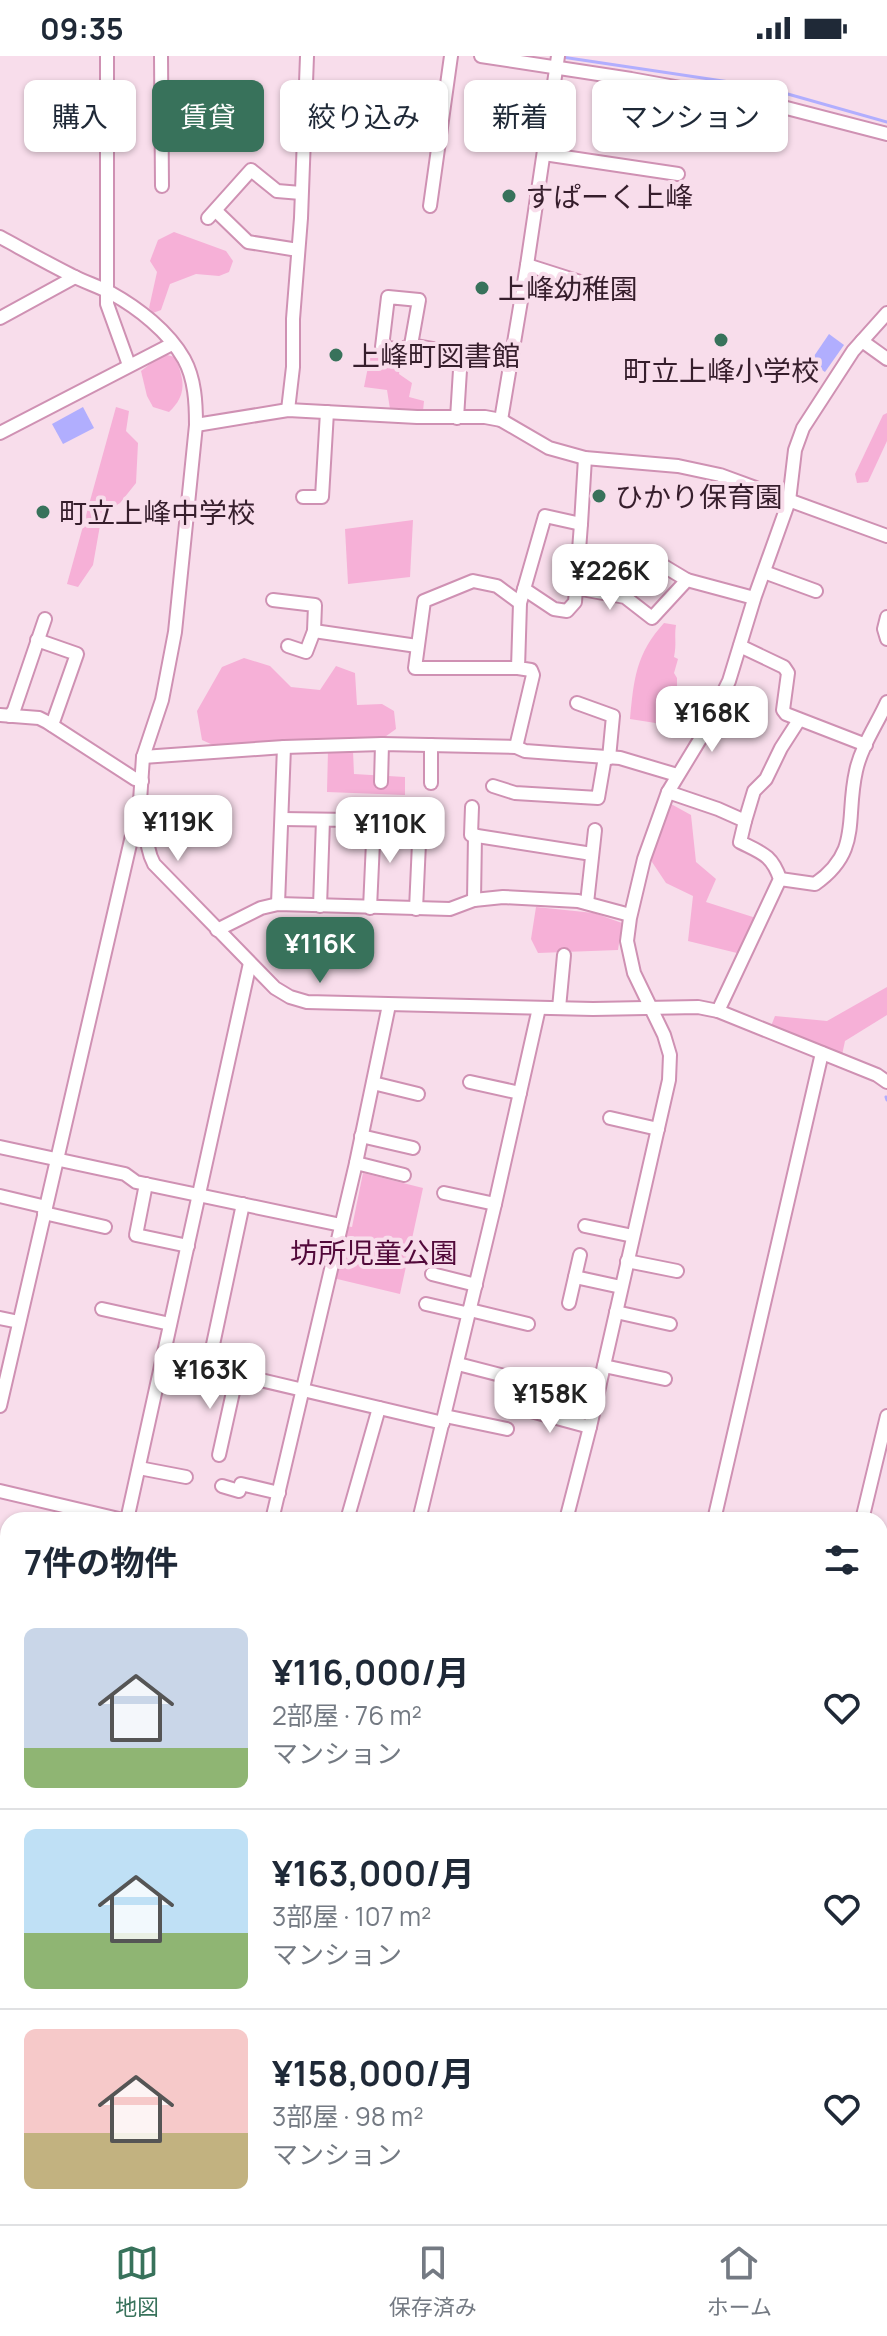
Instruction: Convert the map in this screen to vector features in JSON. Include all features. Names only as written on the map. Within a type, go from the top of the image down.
[{"type":"street","points":[[107,56],[107,304],[129,365]]},
{"type":"street","points":[[161,56],[162,186]]},
{"type":"street","points":[[288,410],[293,367],[307,56]]},
{"type":"street","points":[[430,206],[451,56]]},
{"type":"street","points":[[481,56],[558,62],[631,79],[775,105],[887,134]]},
{"type":"street","points":[[501,420],[558,62]]},
{"type":"street","points":[[544,154],[678,174]]},
{"type":"street","points":[[298,250],[248,242],[212,214],[251,170],[277,191],[301,193]]},
{"type":"street","points":[[0,237],[109,292],[158,328],[184,359],[192,381],[196,425],[175,632],[162,700],[143,757],[140,801],[1,1402]]},
{"type":"street","points":[[527,265],[596,287]]},
{"type":"street","points":[[0,318],[75,277]]},
{"type":"street","points":[[411,345],[419,300],[388,297],[382,347],[401,350],[411,345],[461,354],[457,418]]},
{"type":"street","points":[[568,1512],[669,1080],[670,1055],[664,1035],[634,973],[627,941],[644,859],[668,792],[702,736],[729,681],[754,598],[789,501],[795,450],[803,428],[853,351],[887,313]]},
{"type":"street","points":[[862,341],[887,359]]},
{"type":"street","points":[[0,433],[172,344]]},
{"type":"street","points":[[196,425],[288,410],[485,417],[501,420],[549,448],[585,458],[678,466],[720,475],[887,536]]},
{"type":"street","points":[[303,497],[322,497],[327,412]]},
{"type":"street","points":[[524,589],[554,609],[567,611],[575,602],[585,458]]},
{"type":"street","points":[[518,668],[520,603],[545,516],[581,524]]},
{"type":"street","points":[[657,562],[687,580],[754,598]]},
{"type":"street","points":[[764,572],[816,591]]},
{"type":"street","points":[[576,588],[625,597],[652,618],[687,580]]},
{"type":"street","points":[[516,747],[533,675],[531,670],[415,668],[424,601],[473,581],[497,586],[520,603]]},
{"type":"street","points":[[273,600],[315,605],[314,631],[306,652],[288,646]]},
{"type":"street","points":[[887,617],[884,629],[887,639]]},
{"type":"street","points":[[5,716],[14,710],[45,619]]},
{"type":"street","points":[[314,631],[417,646]]},
{"type":"street","points":[[37,640],[77,654],[52,725]]},
{"type":"street","points":[[740,646],[784,667],[788,673],[783,710],[786,714],[866,745]]},
{"type":"street","points":[[780,879],[815,884],[833,871],[847,845],[856,771],[887,702]]},
{"type":"street","points":[[493,786],[515,793],[598,798],[613,716],[577,703]]},
{"type":"street","points":[[5,716],[39,718],[142,781]]},
{"type":"street","points":[[718,1011],[780,879],[775,862],[740,842],[745,821],[754,791],[766,779],[799,720]]},
{"type":"street","points":[[143,757],[382,744],[516,747],[525,751],[620,758],[677,775]]},
{"type":"street","points":[[381,782],[382,744]]},
{"type":"street","points":[[431,745],[431,783]]},
{"type":"street","points":[[278,904],[284,747]]},
{"type":"street","points":[[668,792],[745,821]]},
{"type":"street","points":[[140,801],[145,811],[148,853],[154,864],[275,988],[290,997],[326,1004],[698,1007],[718,1011],[877,1075],[887,1082]]},
{"type":"street","points":[[472,807],[471,835],[592,854]]},
{"type":"street","points":[[282,819],[420,821],[416,909]]},
{"type":"street","points":[[320,906],[323,820]]},
{"type":"street","points":[[370,908],[374,820]]},
{"type":"street","points":[[587,903],[595,830]]},
{"type":"street","points":[[474,900],[475,835]]},
{"type":"street","points":[[217,930],[261,908],[278,904],[450,909],[474,900],[503,897],[587,903],[630,915]]},
{"type":"street","points":[[559,1008],[564,955]]},
{"type":"street","points":[[127,1512],[250,963]]},
{"type":"street","points":[[274,1512],[356,1163],[389,1005]]},
{"type":"street","points":[[421,1512],[539,1008]]},
{"type":"street","points":[[716,1512],[822,1053]]},
{"type":"street","points":[[470,1082],[520,1093]]},
{"type":"street","points":[[373,1083],[418,1094]]},
{"type":"street","points":[[610,1118],[658,1129]]},
{"type":"street","points":[[361,1136],[413,1148]]},
{"type":"street","points":[[0,1147],[125,1174],[136,1182],[341,1225]]},
{"type":"street","points":[[356,1163],[404,1175]]},
{"type":"street","points":[[146,1184],[136,1235],[188,1246]]},
{"type":"street","points":[[444,1193],[495,1204]]},
{"type":"street","points":[[0,1196],[105,1227]]},
{"type":"street","points":[[208,1368],[243,1204]]},
{"type":"street","points":[[585,1226],[633,1236]]},
{"type":"street","points":[[569,1303],[580,1255]]},
{"type":"street","points":[[627,1261],[677,1271]]},
{"type":"street","points":[[432,1274],[476,1285]]},
{"type":"street","points":[[575,1277],[621,1287]]},
{"type":"street","points":[[426,1304],[465,1313],[470,1310],[528,1324]]},
{"type":"street","points":[[102,1309],[170,1324]]},
{"type":"street","points":[[616,1312],[670,1324]]},
{"type":"street","points":[[0,1318],[19,1322]]},
{"type":"street","points":[[163,1357],[379,1408],[507,1429]]},
{"type":"street","points":[[458,1364],[524,1381]]},
{"type":"street","points":[[604,1366],[665,1379]]},
{"type":"street","points":[[219,1455],[237,1374]]},
{"type":"street","points":[[349,1512],[379,1408]]},
{"type":"street","points":[[520,1408],[590,1427]]},
{"type":"street","points":[[864,1512],[887,1416]]},
{"type":"street","points":[[139,1468],[186,1477]]},
{"type":"street","points":[[222,1486],[239,1491],[241,1484],[279,1493]]},
{"type":"street","points":[[0,1491],[91,1512]]},
{"type":"green space","points":[[174,232],[226,251],[233,261],[229,272],[219,276],[196,274],[170,284],[161,310],[153,313],[149,308],[157,272],[150,261],[158,240]]},
{"type":"green space","points":[[371,352],[401,358],[399,374],[412,383],[409,397],[424,401],[423,411],[390,409],[387,390],[364,387]]},
{"type":"green space","points":[[163,354],[175,357],[182,379],[182,392],[169,412],[153,407],[141,371]]},
{"type":"green space","points":[[116,407],[129,411],[126,431],[138,443],[136,483],[120,503],[102,514],[93,565],[78,587],[67,584]]},
{"type":"green space","points":[[887,413],[887,441],[868,482],[857,483],[855,474],[883,415]]},
{"type":"green space","points":[[413,520],[410,577],[348,584],[345,529]]},
{"type":"green space","points":[[664,623],[676,625],[674,657],[678,659],[674,673],[677,689],[705,698],[700,712],[704,723],[700,730],[630,719],[638,667],[647,645]]},
{"type":"green space","points":[[244,658],[270,666],[291,687],[320,690],[336,666],[355,673],[357,705],[382,704],[394,711],[396,729],[382,739],[213,745],[202,740],[197,711],[222,667]]},
{"type":"green space","points":[[328,750],[353,751],[354,774],[405,777],[405,795],[327,792]]},
{"type":"green space","points":[[671,804],[691,815],[696,862],[716,879],[706,902],[756,918],[737,953],[688,941],[693,896],[666,883],[650,859]]},
{"type":"green space","points":[[536,907],[594,913],[622,923],[618,950],[538,953],[531,939]]},
{"type":"green space","points":[[887,987],[887,1015],[845,1041],[842,1055],[771,1026],[775,1016],[827,1021]]},
{"type":"green space","name":"坊所児童公園","points":[[363,1173],[423,1188],[400,1294],[333,1278],[346,1226],[352,1227]]},
{"type":"shaded area","points":[[829,334],[844,345],[825,372],[810,362]]},
{"type":"shaded area","points":[[83,407],[94,428],[63,444],[52,424]]},
{"type":"waterway","points":[[562,57],[763,87],[887,122]]},
{"type":"place","name":"すぱーく上峰","points":[[509,196]]},
{"type":"place","name":"上峰幼稚園","points":[[482,288]]},
{"type":"place","name":"町立上峰小学校","points":[[721,340]]},
{"type":"place","name":"上峰町図書館","points":[[336,355]]},
{"type":"place","name":"ひかり保育園","points":[[599,496]]},
{"type":"place","name":"町立上峰中学校","points":[[43,512]]}]
